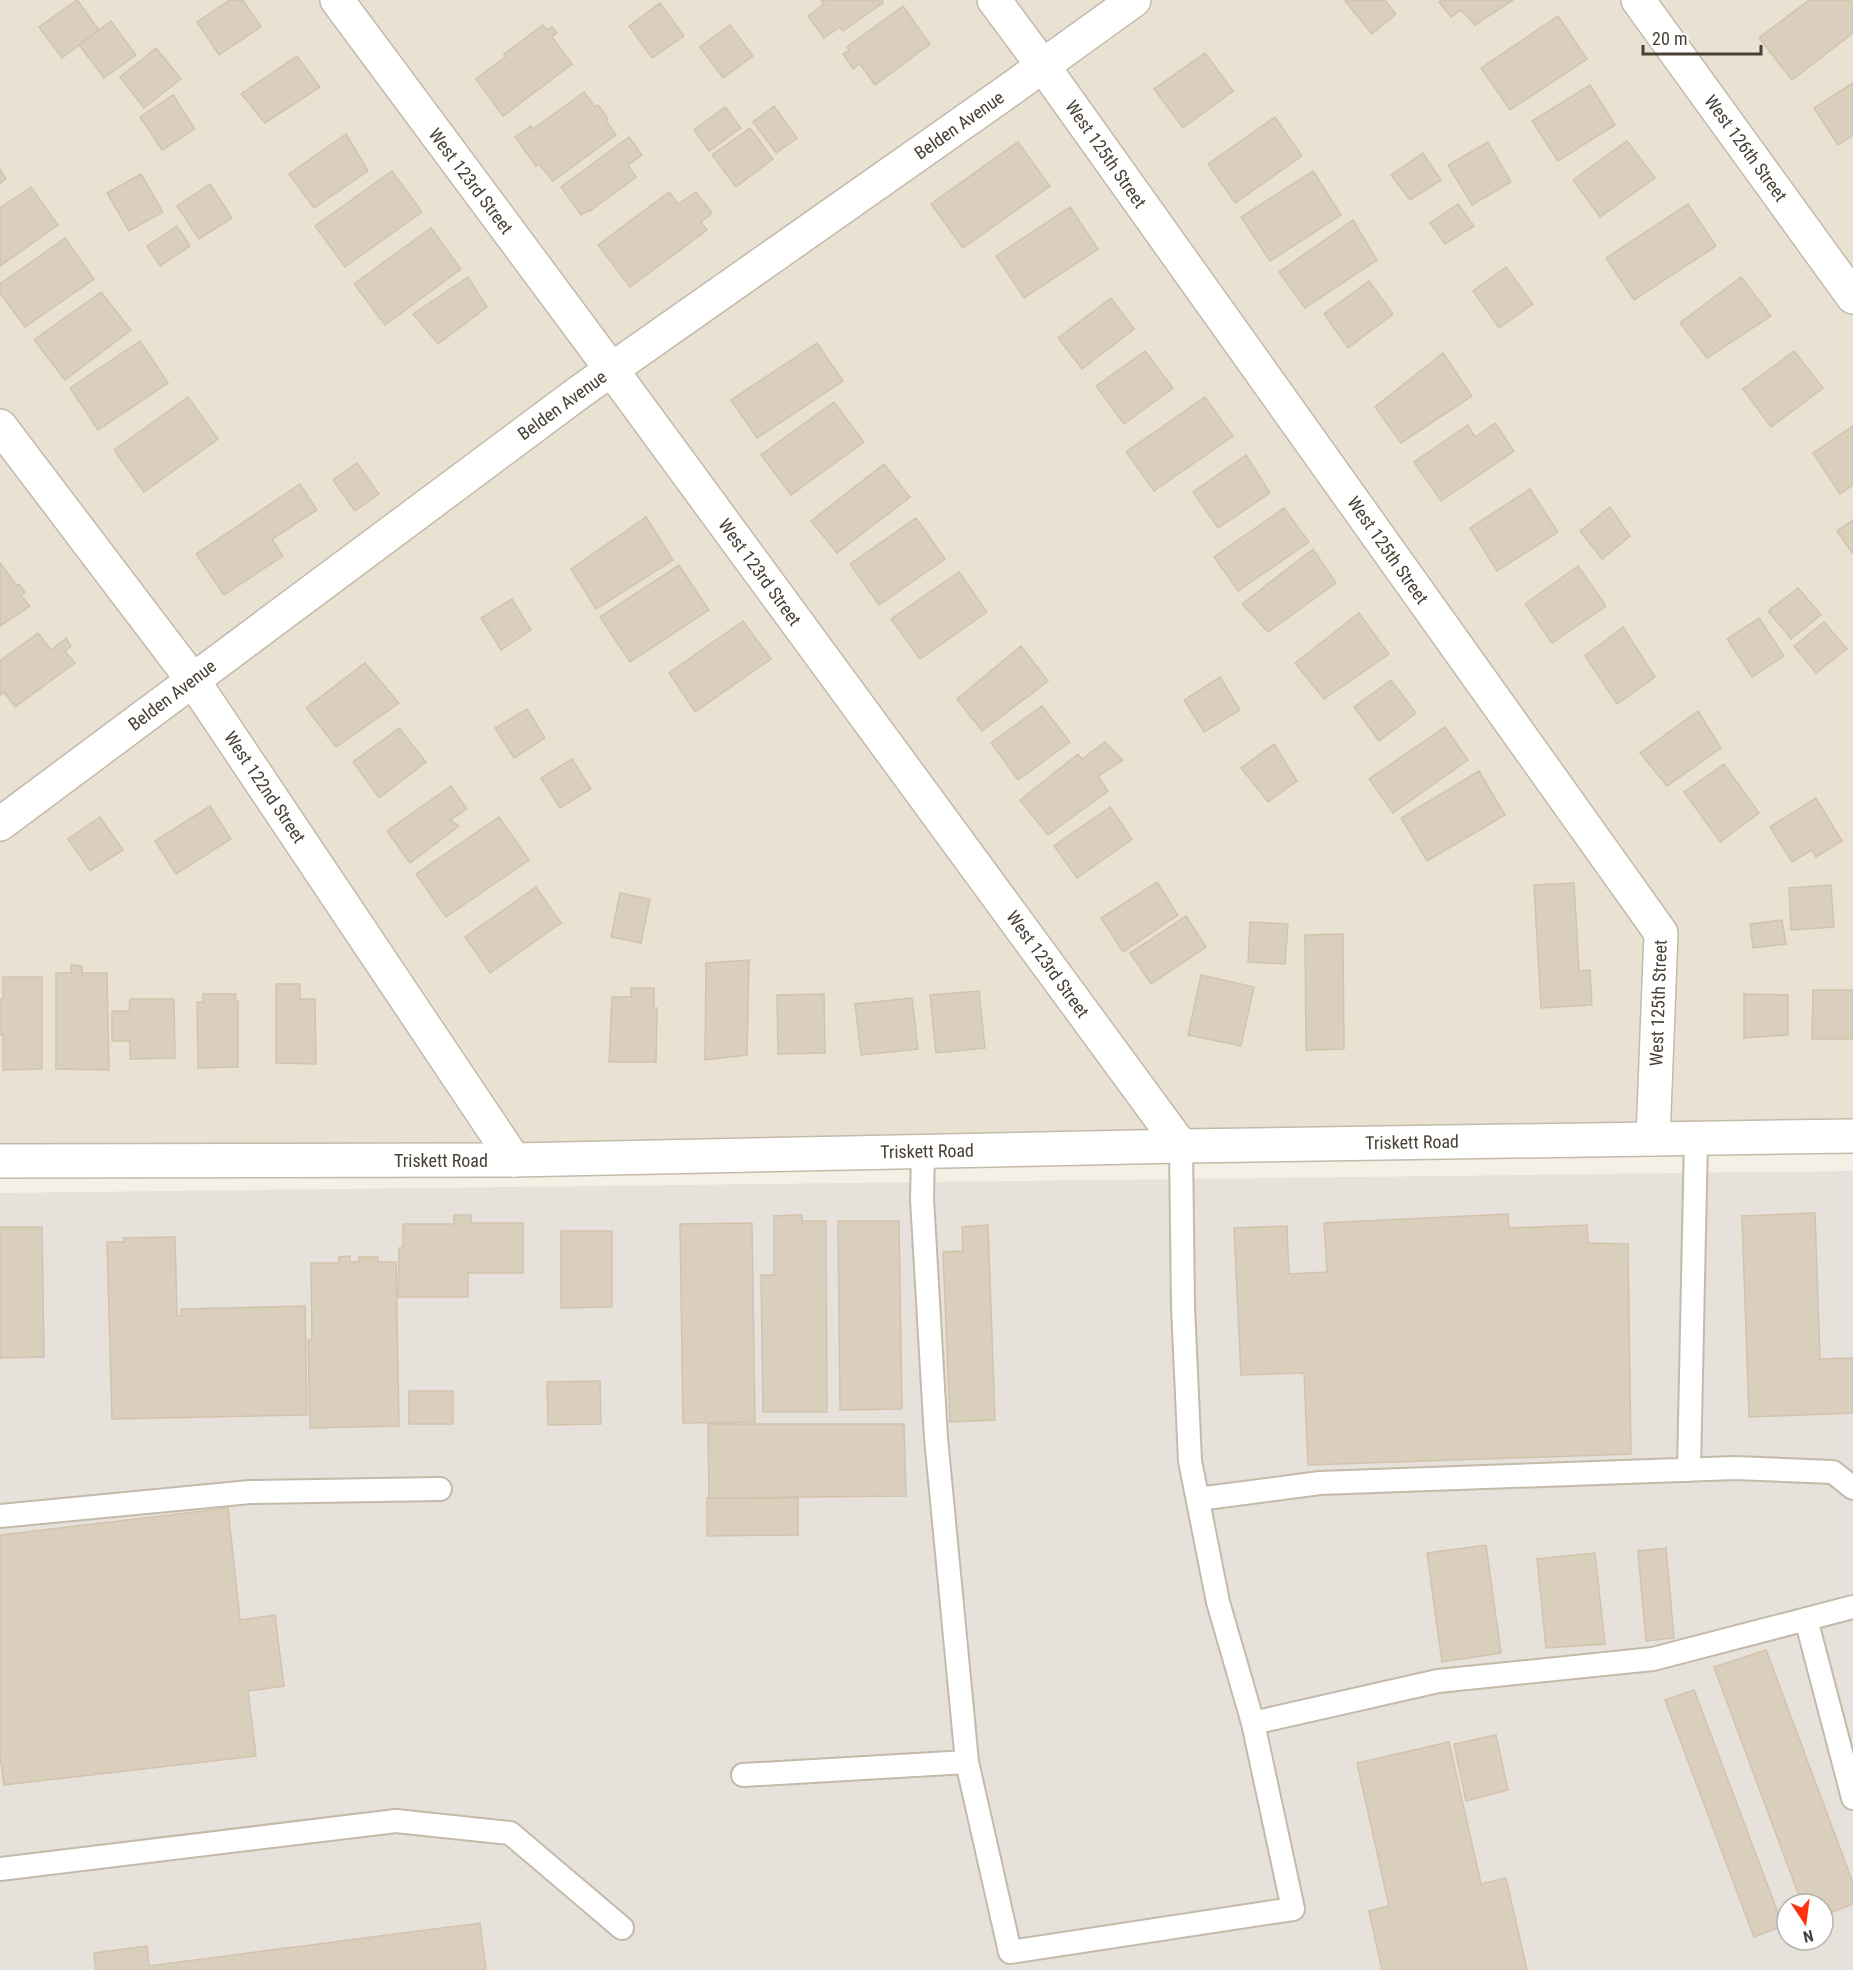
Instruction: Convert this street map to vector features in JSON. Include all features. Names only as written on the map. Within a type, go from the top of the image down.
[{"type":"street","name":"West 123rd Street","points":[[337,0],[611,369],[1181,1146]]},
{"type":"street","name":"West 125th Street","points":[[994,0],[1661,933],[1653,1138]]},
{"type":"street","name":"Belden Avenue","points":[[0,824],[611,369],[1134,0]]},
{"type":"street","name":"West 126th Street","points":[[1638,0],[1853,297]]},
{"type":"street","name":"West 122nd Street","points":[[0,426],[192,679],[514,1160]]},
{"type":"street","name":"Triskett Road","points":[[0,1161],[514,1160],[1181,1146],[1853,1136]]},
{"type":"lane","points":[[1689,1470],[1696,1138]]},
{"type":"lane","points":[[923,1151],[922,1199],[936,1438],[967,1762],[1010,1953],[1293,1909],[1253,1723],[1218,1602],[1190,1461],[1183,1307],[1181,1146]]},
{"type":"lane","points":[[1198,1499],[1320,1483],[1735,1468],[1833,1472],[1853,1488]]},
{"type":"lane","points":[[0,1516],[250,1492],[440,1489]]},
{"type":"lane","points":[[1253,1723],[1438,1681],[1653,1659],[1853,1607]]},
{"type":"lane","points":[[1806,1619],[1853,1798]]},
{"type":"lane","points":[[743,1775],[967,1762]]},
{"type":"lane","points":[[0,1869],[396,1821],[510,1833],[622,1928]]},
{"type":"shaded area","points":[[0,0],[1853,0],[1853,1131],[0,1148]]},
{"type":"shaded area","points":[[1853,1171],[1853,1970],[0,1970],[0,1193]]},
{"type":"building","points":[[77,0],[99,30],[62,58],[39,27]]},
{"type":"building","points":[[230,0],[243,0],[261,27],[219,55],[197,22]]},
{"type":"building","points":[[821,0],[882,0],[883,3],[843,31],[840,27],[824,38],[808,16],[824,4]]},
{"type":"building","points":[[1385,0],[1396,14],[1372,34],[1345,1]]},
{"type":"building","points":[[1442,0],[1513,0],[1475,25],[1461,10],[1451,17],[1439,2]]},
{"type":"building","points":[[1809,0],[1850,0],[1853,3],[1853,33],[1792,80],[1759,38]]},
{"type":"building","points":[[660,3],[684,36],[652,58],[629,26]]},
{"type":"building","points":[[903,6],[930,44],[875,85],[860,64],[853,69],[843,54],[849,50],[847,47]]},
{"type":"building","points":[[1558,16],[1587,59],[1510,110],[1481,68]]},
{"type":"building","points":[[111,21],[136,55],[104,78],[79,45]]},
{"type":"building","points":[[543,25],[547,30],[552,27],[557,33],[552,37],[572,64],[503,116],[476,79],[505,57],[504,54]]},
{"type":"building","points":[[730,25],[753,56],[723,78],[700,47]]},
{"type":"building","points":[[156,48],[181,79],[144,108],[120,77]]},
{"type":"building","points":[[1205,53],[1233,91],[1183,128],[1154,89]]},
{"type":"building","points":[[297,56],[320,87],[265,123],[241,94]]},
{"type":"building","points":[[1853,83],[1853,135],[1838,145],[1814,108]]},
{"type":"building","points":[[1590,85],[1615,125],[1558,161],[1532,121]]},
{"type":"building","points":[[584,92],[595,107],[598,105],[616,135],[553,181],[539,164],[536,166],[515,137],[531,126],[533,129]]},
{"type":"building","points":[[173,95],[195,129],[162,150],[140,117]]},
{"type":"building","points":[[774,106],[797,138],[776,153],[753,122]]},
{"type":"building","points":[[725,107],[741,128],[709,151],[694,130]]},
{"type":"building","points":[[1275,117],[1302,156],[1235,203],[1208,164]]},
{"type":"building","points":[[750,128],[773,159],[736,187],[712,155]]},
{"type":"building","points":[[346,134],[368,171],[314,208],[289,174]]},
{"type":"building","points":[[629,137],[642,155],[628,165],[636,177],[590,211],[581,215],[561,187]]},
{"type":"building","points":[[1627,141],[1655,178],[1600,217],[1573,180]]},
{"type":"building","points":[[1018,142],[1050,186],[963,248],[931,204]]},
{"type":"building","points":[[1488,142],[1511,182],[1472,205],[1448,165]]},
{"type":"building","points":[[1423,153],[1441,180],[1410,200],[1391,175]]},
{"type":"building","points":[[0,169],[6,179],[0,183]]},
{"type":"building","points":[[392,171],[422,212],[345,267],[315,226]]},
{"type":"building","points":[[1313,171],[1341,215],[1270,261],[1241,217]]},
{"type":"building","points":[[141,174],[163,212],[129,231],[107,193]]},
{"type":"building","points":[[210,184],[232,218],[199,239],[177,206]]},
{"type":"building","points":[[31,187],[58,225],[0,266],[0,208]]},
{"type":"building","points":[[669,192],[678,204],[696,192],[712,213],[701,222],[707,230],[630,287],[598,245]]},
{"type":"building","points":[[1458,204],[1474,226],[1445,244],[1430,223]]},
{"type":"building","points":[[1688,204],[1716,246],[1634,300],[1606,258]]},
{"type":"building","points":[[1070,207],[1098,249],[1024,298],[996,256]]},
{"type":"building","points":[[1353,220],[1377,260],[1305,308],[1279,272]]},
{"type":"building","points":[[177,226],[190,246],[160,266],[147,246]]},
{"type":"building","points":[[431,228],[461,269],[385,325],[354,284]]},
{"type":"building","points":[[65,238],[94,279],[25,327],[0,293],[0,284]]},
{"type":"building","points":[[1506,267],[1533,304],[1499,328],[1473,291]]},
{"type":"building","points":[[468,277],[487,307],[438,344],[413,314]]},
{"type":"building","points":[[1741,277],[1771,316],[1707,358],[1680,323]]},
{"type":"building","points":[[1369,281],[1393,314],[1348,348],[1324,314]]},
{"type":"building","points":[[101,292],[131,330],[65,380],[34,340]]},
{"type":"building","points":[[1111,298],[1134,329],[1082,369],[1058,338]]},
{"type":"building","points":[[140,341],[168,383],[98,430],[70,388]]},
{"type":"building","points":[[817,343],[843,381],[757,438],[731,400]]},
{"type":"building","points":[[1145,351],[1173,388],[1124,424],[1096,386]]},
{"type":"building","points":[[1794,351],[1823,388],[1771,427],[1743,389]]},
{"type":"building","points":[[1443,353],[1472,396],[1401,443],[1375,407]]},
{"type":"building","points":[[188,397],[218,439],[144,492],[114,450]]},
{"type":"building","points":[[1205,397],[1233,436],[1154,491],[1126,452]]},
{"type":"building","points":[[834,402],[864,442],[791,495],[761,455]]},
{"type":"building","points":[[1495,423],[1514,451],[1441,501],[1414,462],[1468,425],[1475,437]]},
{"type":"building","points":[[1853,426],[1853,485],[1840,494],[1813,453]]},
{"type":"building","points":[[1246,455],[1270,493],[1218,528],[1193,492]]},
{"type":"building","points":[[357,463],[379,494],[355,511],[333,480]]},
{"type":"building","points":[[884,464],[910,497],[837,553],[811,521]]},
{"type":"building","points":[[300,484],[317,510],[272,539],[283,556],[224,595],[196,554]]},
{"type":"building","points":[[1530,489],[1558,532],[1497,571],[1470,528]]},
{"type":"building","points":[[1610,507],[1630,536],[1602,559],[1580,531]]},
{"type":"building","points":[[1284,508],[1309,542],[1238,591],[1214,557]]},
{"type":"building","points":[[646,517],[673,560],[596,609],[571,569]]},
{"type":"building","points":[[916,518],[945,559],[879,605],[850,564]]},
{"type":"building","points":[[1853,520],[1853,554],[1837,531]]},
{"type":"building","points":[[1313,549],[1336,583],[1268,632],[1242,604]]},
{"type":"building","points":[[0,563],[17,586],[19,584],[25,592],[21,595],[30,606],[0,626]]},
{"type":"building","points":[[679,565],[709,610],[630,662],[600,617]]},
{"type":"building","points":[[1578,566],[1606,606],[1552,643],[1525,604]]},
{"type":"building","points":[[959,572],[987,612],[920,659],[891,619]]},
{"type":"building","points":[[1798,588],[1821,615],[1791,639],[1768,611]]},
{"type":"building","points":[[512,599],[531,630],[501,650],[481,618]]},
{"type":"building","points":[[1359,613],[1389,654],[1324,699],[1295,663]]},
{"type":"building","points":[[1759,618],[1784,656],[1752,677],[1727,639]]},
{"type":"building","points":[[743,621],[771,659],[695,712],[669,673]]},
{"type":"building","points":[[1824,622],[1847,649],[1816,673],[1794,646]]},
{"type":"building","points":[[1623,627],[1655,677],[1617,704],[1585,656]]},
{"type":"building","points":[[38,633],[51,650],[66,638],[71,646],[65,651],[75,663],[15,707],[4,692],[0,694],[0,661]]},
{"type":"building","points":[[1021,646],[1048,681],[982,731],[957,699]]},
{"type":"building","points":[[365,663],[399,703],[336,747],[306,708]]},
{"type":"building","points":[[1220,677],[1240,710],[1204,732],[1184,700]]},
{"type":"building","points":[[1391,680],[1416,713],[1379,741],[1354,707]]},
{"type":"building","points":[[1042,706],[1070,742],[1018,780],[991,743]]},
{"type":"building","points":[[527,709],[545,738],[514,758],[495,728]]},
{"type":"building","points":[[1698,711],[1721,748],[1667,786],[1640,753]]},
{"type":"building","points":[[1445,727],[1468,760],[1393,813],[1369,779]]},
{"type":"building","points":[[399,728],[426,762],[379,798],[353,762]]},
{"type":"building","points":[[1105,742],[1123,760],[1098,776],[1108,791],[1048,835],[1020,800],[1078,754],[1082,759]]},
{"type":"building","points":[[1274,744],[1297,781],[1268,802],[1241,768]]},
{"type":"building","points":[[572,759],[591,789],[560,808],[541,778]]},
{"type":"building","points":[[1724,764],[1759,813],[1720,842],[1684,792]]},
{"type":"building","points":[[1479,771],[1505,815],[1427,861],[1401,818]]},
{"type":"building","points":[[451,786],[467,809],[450,820],[459,826],[410,863],[387,831]]},
{"type":"building","points":[[1816,798],[1842,841],[1816,857],[1812,850],[1792,862],[1770,827]]},
{"type":"building","points":[[210,806],[231,839],[176,874],[155,841]]},
{"type":"building","points":[[1110,807],[1132,839],[1077,878],[1054,846]]},
{"type":"building","points":[[100,817],[123,850],[90,871],[68,839]]},
{"type":"building","points":[[499,817],[529,860],[446,917],[416,874]]},
{"type":"building","points":[[1157,882],[1178,915],[1123,952],[1101,918]]},
{"type":"building","points":[[1574,883],[1579,971],[1590,970],[1592,1005],[1541,1008],[1534,885]]},
{"type":"building","points":[[1831,885],[1834,927],[1791,930],[1789,888]]},
{"type":"building","points":[[536,887],[561,923],[490,973],[465,937]]},
{"type":"building","points":[[620,893],[650,899],[641,943],[611,937]]},
{"type":"building","points":[[1186,916],[1206,947],[1151,984],[1130,953]]},
{"type":"building","points":[[1782,920],[1786,944],[1753,948],[1750,924]]},
{"type":"building","points":[[1250,922],[1288,924],[1285,964],[1248,962]]},
{"type":"building","points":[[1343,934],[1344,1049],[1306,1050],[1305,935]]},
{"type":"building","points":[[749,960],[747,1055],[705,1060],[706,963]]},
{"type":"building","points":[[71,965],[82,966],[82,973],[107,973],[109,1070],[56,1069],[56,973],[71,973]]},
{"type":"building","points":[[1201,975],[1254,987],[1241,1046],[1188,1035]]},
{"type":"building","points":[[3,977],[42,977],[42,1069],[3,1070],[0,999],[3,999]]},
{"type":"building","points":[[276,984],[300,984],[300,999],[315,999],[316,1064],[276,1063]]},
{"type":"building","points":[[631,988],[654,988],[654,1008],[657,1008],[656,1062],[609,1062],[612,997],[631,997]]},
{"type":"building","points":[[1813,990],[1853,990],[1853,1039],[1812,1039]]},
{"type":"building","points":[[979,991],[985,1048],[936,1053],[930,995]]},
{"type":"building","points":[[203,994],[236,994],[235,1001],[238,1001],[238,1067],[198,1068],[197,1002],[203,1002]]},
{"type":"building","points":[[824,994],[825,1053],[778,1054],[777,995]]},
{"type":"building","points":[[1744,994],[1788,995],[1788,1035],[1744,1038]]},
{"type":"building","points":[[912,998],[918,1049],[861,1055],[855,1004]]},
{"type":"building","points":[[130,999],[174,999],[175,1058],[130,1059],[130,1041],[112,1041],[112,1011],[129,1011]]},
{"type":"building","points":[[1815,1213],[1820,1359],[1853,1358],[1853,1413],[1749,1417],[1742,1216]]},
{"type":"building","points":[[1508,1214],[1509,1228],[1587,1225],[1588,1243],[1628,1244],[1631,1454],[1308,1465],[1304,1373],[1241,1375],[1234,1228],[1287,1226],[1289,1274],[1327,1272],[1324,1223]]},
{"type":"building","points":[[454,1215],[471,1215],[471,1223],[523,1223],[523,1273],[468,1273],[468,1297],[398,1297],[399,1248],[403,1248],[403,1224],[454,1224]]},
{"type":"building","points":[[802,1215],[802,1221],[826,1221],[827,1412],[763,1412],[761,1275],[774,1275],[774,1216]]},
{"type":"building","points":[[838,1221],[899,1221],[902,1409],[840,1410]]},
{"type":"building","points":[[752,1223],[755,1422],[683,1423],[680,1224]]},
{"type":"building","points":[[988,1225],[995,1420],[950,1422],[943,1252],[963,1251],[962,1227]]},
{"type":"building","points":[[0,1227],[42,1227],[44,1357],[0,1358]]},
{"type":"building","points":[[561,1231],[612,1231],[612,1307],[561,1308]]},
{"type":"building","points":[[175,1237],[177,1316],[181,1316],[181,1309],[305,1306],[307,1415],[112,1419],[107,1242],[124,1242],[123,1238]]},
{"type":"building","points":[[350,1256],[350,1262],[359,1262],[359,1257],[378,1257],[378,1262],[396,1262],[399,1426],[310,1428],[308,1340],[312,1339],[311,1263],[339,1263],[339,1257]]},
{"type":"building","points":[[600,1381],[601,1424],[548,1425],[547,1382]]},
{"type":"building","points":[[409,1391],[453,1391],[453,1424],[409,1424]]},
{"type":"building","points":[[708,1424],[904,1424],[906,1496],[709,1498]]},
{"type":"building","points":[[707,1498],[798,1498],[798,1535],[707,1536]]},
{"type":"building","points":[[228,1508],[240,1620],[275,1615],[284,1686],[248,1691],[256,1756],[4,1785],[0,1755],[0,1535]]},
{"type":"building","points":[[1486,1545],[1501,1653],[1442,1662],[1427,1553]]},
{"type":"building","points":[[1666,1548],[1674,1638],[1646,1641],[1638,1551]]},
{"type":"building","points":[[1595,1553],[1605,1644],[1546,1648],[1537,1559]]},
{"type":"building","points":[[1766,1650],[1853,1883],[1853,1904],[1835,1911],[1835,1892],[1798,1892],[1714,1667]]},
{"type":"building","points":[[1694,1690],[1775,1905],[1775,1929],[1754,1937],[1665,1700]]},
{"type":"building","points":[[1496,1735],[1508,1790],[1466,1801],[1454,1744]]},
{"type":"building","points":[[1449,1742],[1481,1884],[1506,1878],[1527,1970],[1382,1970],[1369,1911],[1389,1906],[1357,1763]]},
{"type":"building","points":[[480,1923],[486,1970],[96,1970],[94,1953],[147,1946],[149,1966]]}]
